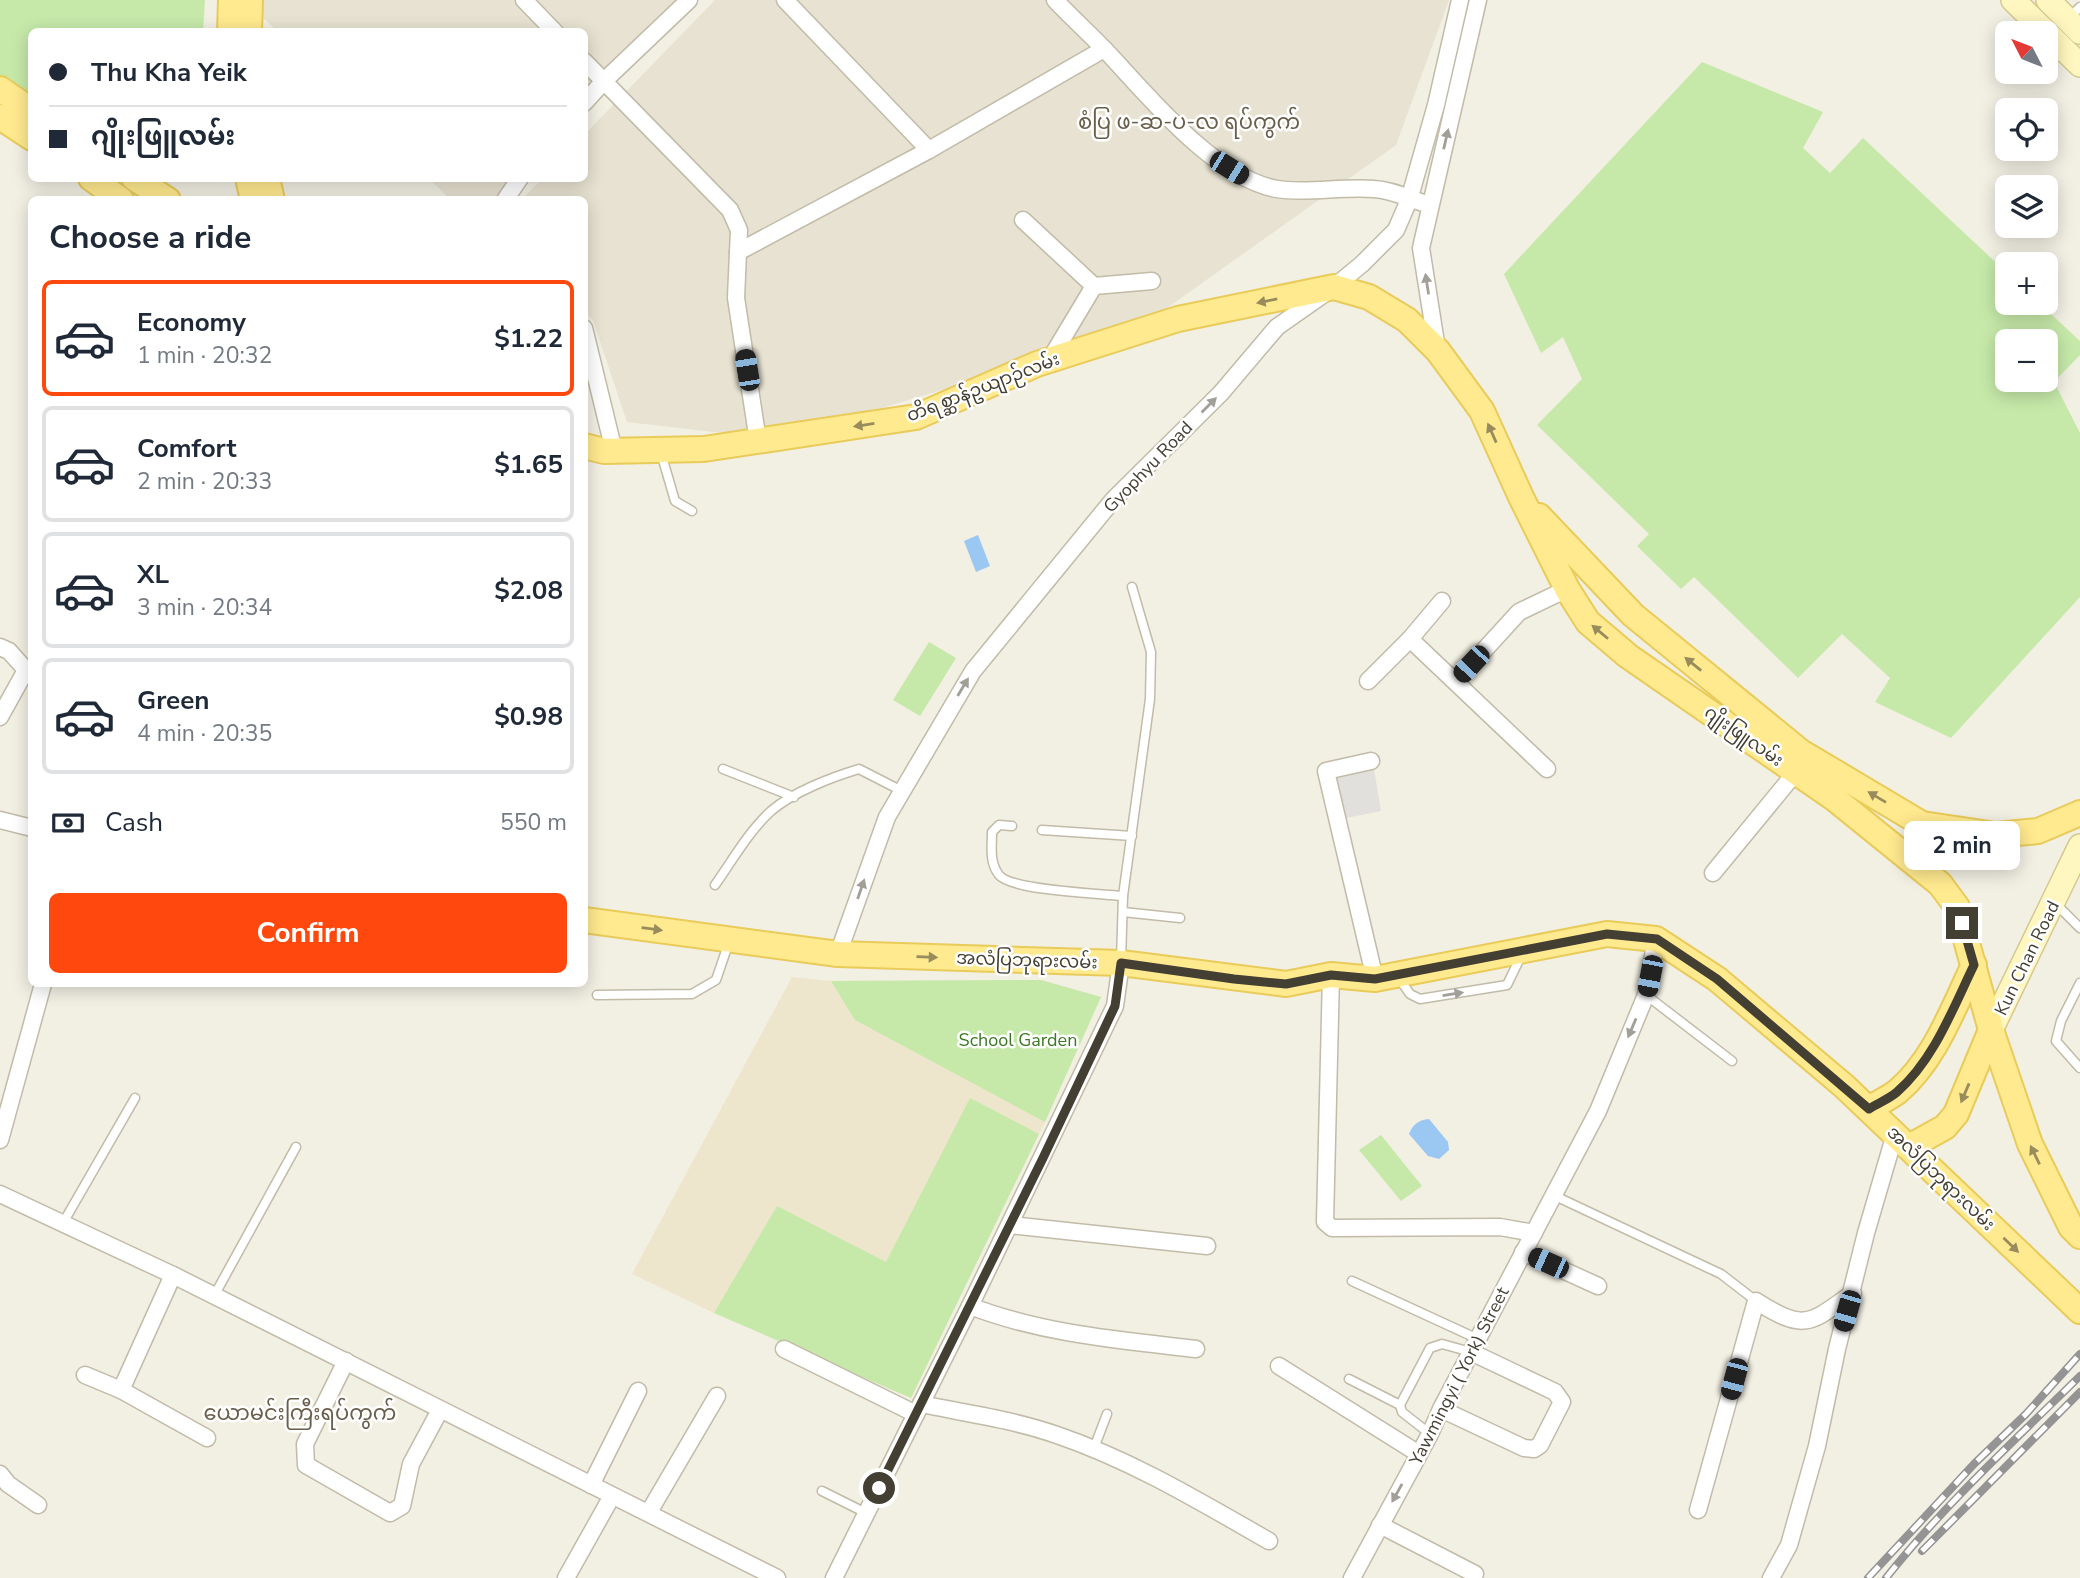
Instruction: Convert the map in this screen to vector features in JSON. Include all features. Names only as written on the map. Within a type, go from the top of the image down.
[{"type":"main road","points":[[230,0],[230,28]]},
{"type":"main road","points":[[249,28],[250,0]]},
{"type":"main road","points":[[2012,0],[2072,58],[2080,73]]},
{"type":"main road","points":[[2048,0],[2076,20]]},
{"type":"main road","points":[[0,89],[28,108]]},
{"type":"main road","points":[[0,117],[28,135]]},
{"type":"main road","points":[[96,182],[116,196]]},
{"type":"main road","points":[[140,182],[162,196]]},
{"type":"main road","points":[[253,182],[267,194]]},
{"type":"main road","name":"ဂျိုးဖြူလမ်း","points":[[1334,287],[1368,297],[1407,320],[1438,351],[1482,411],[1567,589],[1588,622],[1628,656],[1835,799],[1940,884],[1957,908],[1992,1030],[2030,1144],[2071,1227],[2080,1236]]},
{"type":"main road","name":"တိရစ္ဆာန်ဥယျာဉ်လမ်း","points":[[588,447],[604,451],[704,449],[916,416],[1049,361],[1178,319],[1334,287]]},
{"type":"main road","points":[[1521,497],[1633,615],[1675,650],[1801,752],[1922,824],[1996,835],[2038,831],[2080,813]]},
{"type":"main road","name":"Kun Chan Road","points":[[1992,1030],[2080,846]]},
{"type":"main road","name":"အလံပြဘုရားလမ်း","points":[[588,921],[838,954],[1121,963],[1286,984],[1331,975],[1386,977],[1607,934],[1657,939],[1717,979],[1869,1109],[2080,1311]]},
{"type":"main road","points":[[1869,1109],[1895,1093],[1913,1076],[1930,1052],[1974,965]]},
{"type":"main road","points":[[1902,1141],[1945,1127],[1956,1114],[1992,1030]]},
{"type":"street","points":[[524,0],[551,28]]},
{"type":"street","points":[[588,99],[689,0]]},
{"type":"street","points":[[785,0],[929,150]]},
{"type":"street","points":[[1055,0],[1153,102],[1211,157],[1247,179],[1278,189],[1373,188],[1393,191],[1409,200],[1430,205]]},
{"type":"street","name":"Gyophyu Road","points":[[838,954],[887,817],[972,671],[1114,500],[1221,393],[1277,327],[1334,287],[1396,230],[1409,200],[1436,105],[1460,0]]},
{"type":"street","points":[[1438,351],[1421,248],[1478,0]]},
{"type":"street","points":[[738,252],[929,150],[1104,49]]},
{"type":"street","points":[[588,65],[730,211],[738,230],[736,298],[758,441]]},
{"type":"street","points":[[1023,220],[1094,286],[1152,281]]},
{"type":"street","points":[[1049,361],[1094,286]]},
{"type":"street","points":[[588,344],[614,451]]},
{"type":"street","points":[[1455,681],[1519,612],[1567,589]]},
{"type":"street","points":[[1368,681],[1443,601]]},
{"type":"street","points":[[1409,639],[1547,769]]},
{"type":"street","points":[[0,647],[9,651],[26,670],[0,717]]},
{"type":"street","points":[[1371,761],[1326,771],[1386,977]]},
{"type":"street","points":[[1713,873],[1796,772]]},
{"type":"street","points":[[0,820],[28,827]]},
{"type":"street","name":"Yawmingyi ( York) Street","points":[[1352,1578],[1598,1111],[1646,995],[1657,939]]},
{"type":"street","points":[[834,1578],[1010,1225],[1115,1006],[1121,963]]},
{"type":"street","points":[[1331,975],[1325,1222],[1329,1226],[1500,1227],[1534,1233]]},
{"type":"street","points":[[0,1140],[42,987]]},
{"type":"street","points":[[1771,1578],[1789,1545],[1817,1446],[1837,1349],[1866,1233],[1902,1141]]},
{"type":"street","points":[[0,1194],[173,1275],[777,1578]]},
{"type":"street","points":[[1010,1225],[1206,1246]]},
{"type":"street","points":[[1523,1252],[1598,1286]]},
{"type":"street","points":[[121,1391],[173,1275]]},
{"type":"street","points":[[1698,1510],[1756,1301],[1780,1316],[1795,1321],[1814,1320],[1853,1293]]},
{"type":"street","points":[[970,1306],[1007,1320],[1072,1334],[1196,1349]]},
{"type":"street","points":[[1441,1409],[1524,1448],[1534,1449],[1540,1445],[1562,1402],[1559,1397],[1555,1392],[1474,1345]]},
{"type":"street","points":[[784,1349],[918,1409],[1044,1430],[1094,1448],[1135,1465],[1269,1541]]},
{"type":"street","points":[[346,1361],[305,1444],[306,1465],[390,1513],[402,1506],[411,1464],[440,1410]]},
{"type":"street","points":[[1279,1366],[1419,1454]]},
{"type":"street","points":[[85,1375],[121,1391],[207,1438]]},
{"type":"street","points":[[590,1485],[638,1391]]},
{"type":"street","points":[[649,1512],[717,1396]]},
{"type":"street","points":[[0,1474],[8,1484],[38,1505]]},
{"type":"street","points":[[566,1578],[612,1496]]},
{"type":"street","points":[[1380,1525],[1475,1574]]},
{"type":"lane","points":[[660,450],[675,501],[692,511]]},
{"type":"lane","points":[[1121,963],[1123,896],[1150,699],[1151,652],[1132,587]]},
{"type":"lane","points":[[723,769],[794,797]]},
{"type":"lane","points":[[715,885],[771,811],[794,797],[859,769],[902,791]]},
{"type":"lane","points":[[1012,826],[999,824],[992,832],[992,863],[1000,878],[1018,885],[1123,896]]},
{"type":"lane","points":[[1042,830],[1132,835]]},
{"type":"lane","points":[[2055,902],[2080,928]]},
{"type":"lane","points":[[1123,912],[1180,918]]},
{"type":"lane","points":[[597,995],[692,994],[716,980],[730,940]]},
{"type":"lane","points":[[2080,983],[2061,1021],[2056,1041],[2080,1068]]},
{"type":"lane","points":[[1646,995],[1732,1061]]},
{"type":"lane","points":[[62,1223],[135,1098]]},
{"type":"lane","points":[[214,1296],[296,1147]]},
{"type":"lane","points":[[1553,1195],[1721,1274],[1756,1301]]},
{"type":"lane","points":[[1352,1281],[1474,1345]]},
{"type":"lane","points":[[1399,1405],[1430,1348],[1442,1345],[1474,1345]]},
{"type":"lane","points":[[1349,1379],[1399,1405],[1402,1412],[1430,1434]]},
{"type":"lane","points":[[1094,1448],[1107,1414]]},
{"type":"lane","points":[[822,1491],[867,1513]]},
{"type":"shaded area","points":[[245,0],[679,0],[588,100],[588,28],[274,28]]},
{"type":"shaded area","points":[[715,0],[1449,0],[1396,145],[1129,335],[776,439],[627,422],[593,320],[588,315],[588,196],[525,196],[539,182],[588,182],[588,131]]},
{"type":"shaded area","points":[[432,182],[512,182],[500,196],[447,196]]},
{"type":"shaded area","points":[[1374,769],[1381,811],[1341,819],[1334,779]]},
{"type":"shaded area","points":[[792,977],[831,981],[1041,980],[1101,997],[1045,1122],[911,1398],[714,1313],[632,1274]]},
{"type":"green space","points":[[0,0],[205,0],[203,28],[28,28],[28,95],[0,75]]},
{"type":"green space","points":[[1702,62],[1823,112],[1803,148],[1830,173],[1863,138],[1995,262],[1995,315],[2052,315],[2080,341],[2080,355],[2058,378],[2058,329],[1995,329],[1995,392],[2058,392],[2058,390],[2080,433],[2080,597],[1951,738],[1875,702],[1890,678],[1842,634],[1798,678],[1694,577],[1681,589],[1637,546],[1649,534],[1537,425],[1582,379],[1563,337],[1541,353],[1504,274]]},
{"type":"green space","points":[[929,642],[956,658],[920,716],[893,700]]},
{"type":"green space","name":"School Garden","points":[[1041,980],[1101,997],[1045,1122],[855,1020],[831,981]]},
{"type":"green space","points":[[970,1098],[1039,1134],[911,1398],[714,1313],[777,1206],[886,1262]]},
{"type":"green space","points":[[1381,1135],[1422,1186],[1401,1201],[1359,1150]]},
{"type":"water","points":[[978,535],[990,566],[976,572],[964,541]]},
{"type":"water","points":[[1429,1119],[1448,1142],[1449,1150],[1439,1159],[1428,1156],[1409,1134],[1417,1123]]},
{"type":"railway","points":[[1868,1578],[2080,1354]]},
{"type":"railway","points":[[1886,1578],[1955,1499],[2080,1376]]},
{"type":"railway","points":[[1922,1551],[2080,1392]]},
{"type":"district","name":"စံပြ ဖ-ဆ-ပ-လ ရပ်ကွက်","points":[[1189,122]]},
{"type":"district","name":"ယောမင်းကြီးရပ်ကွက်","points":[[300,1413]]},
{"type":"route","points":[[879,1488],[1043,1158],[1115,1006],[1121,963],[1286,984],[1331,975],[1375,979],[1607,934],[1657,939],[1717,979],[1869,1109],[1895,1093],[1913,1076],[1930,1052],[1974,965],[1962,923]]}]
